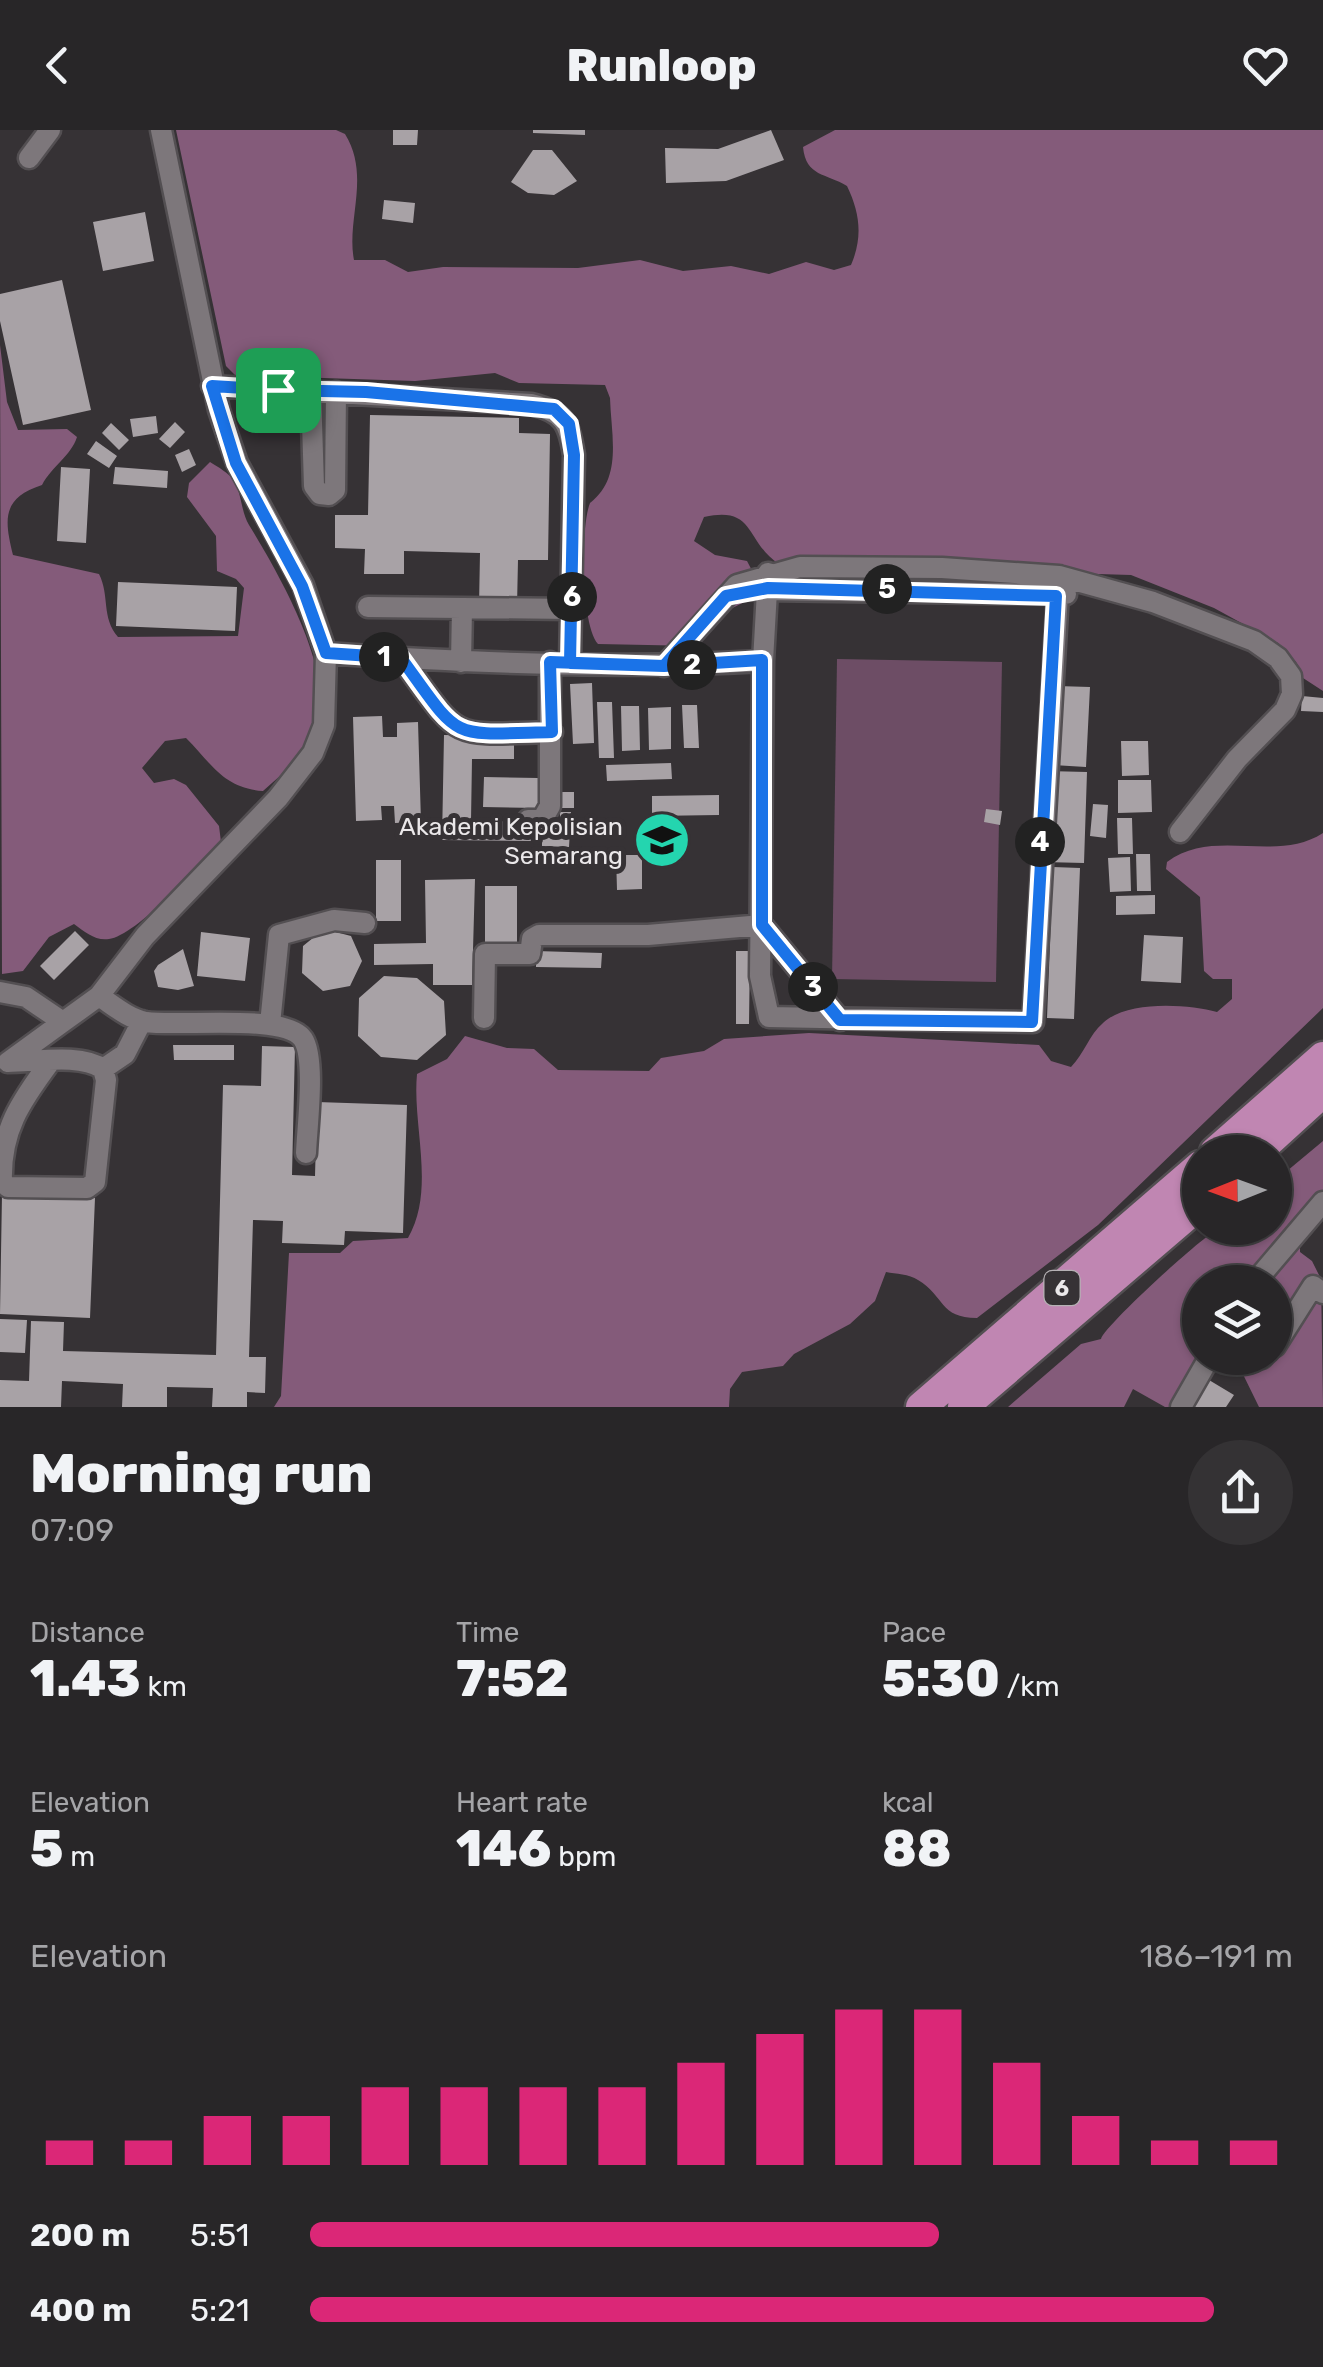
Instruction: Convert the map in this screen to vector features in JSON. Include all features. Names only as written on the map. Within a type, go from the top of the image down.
[{"type":"highway","points":[[1234,1135],[1323,1056]]},
{"type":"highway","points":[[1275,1135],[1323,1092]]},
{"type":"highway","name":"6","points":[[921,1407],[1182,1182]]},
{"type":"highway","name":"6","points":[[964,1407],[1182,1219]]},
{"type":"lane","points":[[29,158],[50,130]]},
{"type":"lane","points":[[4,1065],[100,996],[145,936],[278,798],[313,753],[324,725],[326,653],[302,586],[236,463],[212,386],[161,130]]},
{"type":"lane","points":[[212,386],[531,404],[554,409],[569,424],[574,455],[572,609],[560,663],[548,816],[528,820]]},
{"type":"lane","points":[[311,391],[314,486],[320,494],[329,496],[335,490],[337,476],[336,392]]},
{"type":"lane","points":[[768,580],[762,660],[760,976],[768,1017],[840,1020],[1032,1022],[1058,586]]},
{"type":"lane","points":[[664,666],[726,596],[768,580],[1092,587],[1153,602],[1254,641],[1278,658],[1291,676],[1285,710],[1237,759],[1180,832]]},
{"type":"lane","points":[[368,607],[572,609]]},
{"type":"lane","points":[[461,662],[462,608]]},
{"type":"lane","points":[[326,653],[461,662],[664,666],[762,660]]},
{"type":"lane","points":[[401,658],[446,722],[463,733],[552,732]]},
{"type":"lane","points":[[270,1024],[279,936],[334,920],[366,923]]},
{"type":"lane","points":[[762,925],[840,1020]]},
{"type":"lane","points":[[484,1018],[485,954],[530,954],[538,934],[648,935],[762,925]]},
{"type":"lane","points":[[0,992],[26,997],[63,1022]]},
{"type":"lane","points":[[100,996],[142,1021],[270,1024],[285,1026],[304,1040],[309,1066],[306,1153]]},
{"type":"lane","points":[[104,1069],[125,1054],[142,1021]]},
{"type":"lane","points":[[50,1062],[6,1129],[1,1159],[2,1182],[8,1188],[87,1188],[95,1182],[104,1069]]},
{"type":"lane","points":[[4,1065],[90,1062],[104,1069]]},
{"type":"lane","points":[[1269,1265],[1323,1202]]},
{"type":"lane","points":[[1292,1319],[1313,1286],[1323,1293]]},
{"type":"lane","points":[[1181,1407],[1199,1375]]},
{"type":"shaded area","points":[[176,130],[336,130],[345,134],[356,166],[354,260],[385,260],[408,272],[443,267],[578,268],[640,260],[683,271],[731,266],[769,274],[806,262],[834,270],[851,265],[858,235],[857,215],[847,186],[813,169],[803,147],[835,130],[1323,130],[1323,691],[1303,678],[1296,662],[1278,643],[1214,608],[1131,575],[779,564],[742,521],[721,515],[704,517],[694,541],[715,555],[747,561],[758,582],[754,597],[707,621],[697,646],[598,644],[592,634],[585,598],[584,554],[590,503],[607,481],[613,455],[610,398],[605,385],[519,383],[495,373],[415,381],[235,375],[226,366]]},
{"type":"shaded area","points":[[0,345],[7,402],[18,430],[67,429],[77,437],[42,485],[13,503],[8,531],[13,555],[99,574],[109,622],[118,637],[238,636],[244,588],[236,579],[217,571],[216,536],[187,497],[189,483],[210,462],[234,481],[246,520],[299,618],[317,672],[320,696],[318,718],[303,750],[263,791],[228,780],[186,738],[165,741],[142,768],[154,783],[174,779],[186,785],[219,826],[221,842],[168,898],[121,935],[99,939],[74,924],[49,937],[23,971],[2,974]]},
{"type":"shaded area","points":[[837,659],[1002,662],[996,982],[832,979]]},
{"type":"shaded area","points":[[1323,833],[1323,1008],[1191,1135],[1182,1135],[1182,1144],[1098,1225],[977,1318],[949,1310],[914,1278],[886,1272],[875,1301],[850,1324],[794,1354],[783,1366],[742,1372],[730,1389],[729,1407],[274,1407],[281,1396],[289,1253],[340,1253],[353,1241],[408,1238],[421,1199],[417,1074],[447,1059],[465,1036],[507,1048],[534,1049],[558,1070],[649,1071],[661,1058],[704,1051],[724,1039],[809,1033],[1039,1045],[1051,1061],[1071,1067],[1098,1028],[1127,1010],[1158,1006],[1217,1012],[1232,999],[1232,979],[1213,979],[1204,971],[1200,897],[1166,869],[1167,862],[1204,847],[1285,846]]},
{"type":"shaded area","points":[[1323,1141],[1323,1192],[1300,1232],[1300,1252],[1312,1261],[1321,1279],[1323,1407],[1259,1407],[1243,1375],[1292,1375],[1292,1265],[1182,1265],[1182,1375],[1196,1375],[1188,1407],[1165,1407],[1133,1389],[1124,1407],[1008,1407],[1081,1344],[1101,1339],[1137,1299],[1196,1245],[1292,1245],[1292,1167]]},
{"type":"building","points":[[393,130],[418,130],[417,145],[393,145]]},
{"type":"building","points":[[585,130],[585,135],[533,133]]},
{"type":"building","points":[[771,130],[784,160],[726,181],[666,183],[665,148],[718,149]]},
{"type":"building","points":[[533,150],[552,150],[577,181],[554,195],[528,193],[511,182]]},
{"type":"building","points":[[384,200],[415,203],[413,223],[382,219]]},
{"type":"building","points":[[145,212],[154,261],[103,271],[93,222]]},
{"type":"building","points":[[62,280],[91,410],[23,425],[0,321],[0,294]]},
{"type":"building","points":[[370,415],[519,418],[519,433],[550,434],[548,560],[518,560],[517,606],[479,606],[480,553],[404,551],[404,574],[364,574],[365,549],[335,548],[335,515],[368,515]]},
{"type":"building","points":[[156,416],[158,433],[133,437],[130,419]]},
{"type":"building","points":[[175,422],[185,432],[170,448],[159,439]]},
{"type":"building","points":[[111,423],[129,440],[119,450],[102,433]]},
{"type":"building","points":[[96,441],[117,456],[109,468],[87,454]]},
{"type":"building","points":[[189,449],[196,465],[182,472],[175,455]]},
{"type":"building","points":[[61,467],[90,469],[86,543],[57,541]]},
{"type":"building","points":[[115,467],[168,471],[167,488],[113,484]]},
{"type":"building","points":[[118,582],[237,587],[235,631],[116,626]]},
{"type":"building","points":[[592,683],[594,743],[573,744],[570,684]]},
{"type":"building","points":[[1057,686],[1090,687],[1086,767],[1053,765]]},
{"type":"building","points":[[1302,696],[1323,698],[1323,712],[1301,711]]},
{"type":"building","points":[[597,702],[612,702],[614,758],[599,758]]},
{"type":"building","points":[[682,705],[697,705],[699,748],[684,748]]},
{"type":"building","points":[[621,706],[639,706],[640,750],[622,751]]},
{"type":"building","points":[[671,707],[671,749],[649,750],[648,708]]},
{"type":"building","points":[[382,716],[383,737],[397,737],[397,723],[418,722],[421,822],[395,823],[394,806],[381,806],[382,820],[356,821],[353,717]]},
{"type":"building","points":[[444,735],[514,736],[514,759],[472,759],[471,821],[534,822],[534,841],[442,840]]},
{"type":"building","points":[[1121,741],[1148,741],[1149,775],[1122,776]]},
{"type":"building","points":[[671,763],[672,779],[607,781],[606,765]]},
{"type":"building","points":[[1047,771],[1087,772],[1084,863],[1044,862]]},
{"type":"building","points":[[484,777],[538,778],[538,808],[483,807]]},
{"type":"building","points":[[1118,780],[1151,780],[1152,812],[1118,813]]},
{"type":"building","points":[[561,792],[574,792],[574,808],[561,808]]},
{"type":"building","points":[[719,795],[719,815],[652,816],[652,796]]},
{"type":"building","points":[[1093,804],[1108,805],[1106,838],[1090,836]]},
{"type":"building","points":[[986,809],[1002,811],[1000,825],[984,822]]},
{"type":"building","points":[[560,812],[571,812],[569,847],[542,846],[542,827],[560,828]]},
{"type":"building","points":[[1117,818],[1132,818],[1133,854],[1118,854]]},
{"type":"building","points":[[1136,854],[1150,854],[1151,891],[1137,891]]},
{"type":"building","points":[[616,855],[642,855],[642,889],[617,890]]},
{"type":"building","points":[[1130,857],[1131,891],[1110,892],[1108,858]]},
{"type":"building","points":[[376,860],[401,860],[401,921],[376,921]]},
{"type":"building","points":[[1053,867],[1080,868],[1074,1019],[1047,1018]]},
{"type":"building","points":[[475,879],[472,985],[433,985],[433,964],[374,965],[374,944],[426,943],[425,880]]},
{"type":"building","points":[[485,886],[517,886],[517,950],[485,950]]},
{"type":"building","points":[[1155,895],[1155,914],[1116,915],[1116,896]]},
{"type":"building","points":[[324,929],[351,936],[362,961],[350,986],[323,991],[302,973],[303,946]]},
{"type":"building","points":[[75,931],[89,945],[54,980],[40,966]]},
{"type":"building","points":[[201,932],[250,938],[245,981],[197,976]]},
{"type":"building","points":[[1144,935],[1183,937],[1181,983],[1141,981]]},
{"type":"building","points":[[183,949],[194,986],[178,990],[158,987],[154,971]]},
{"type":"building","points":[[536,951],[602,953],[601,968],[536,967]]},
{"type":"building","points":[[736,951],[750,951],[749,1024],[736,1024]]},
{"type":"building","points":[[384,976],[417,978],[444,1001],[446,1035],[417,1060],[381,1057],[358,1036],[359,998]]},
{"type":"building","points":[[173,1045],[234,1045],[234,1060],[174,1060]]},
{"type":"building","points":[[262,1046],[295,1047],[292,1175],[315,1176],[317,1102],[407,1105],[403,1233],[345,1231],[344,1245],[282,1243],[283,1221],[253,1220],[249,1357],[266,1357],[265,1393],[247,1392],[247,1407],[212,1407],[213,1388],[167,1387],[167,1407],[122,1407],[123,1384],[62,1381],[61,1407],[0,1407],[0,1380],[29,1381],[31,1321],[64,1322],[63,1351],[216,1355],[223,1085],[261,1086]]},
{"type":"building","points":[[2,1194],[95,1198],[90,1318],[0,1314]]},
{"type":"building","points":[[0,1319],[27,1320],[25,1353],[0,1352]]},
{"type":"building","points":[[1209,1380],[1234,1395],[1226,1407],[1193,1407]]},
{"type":"place","name":"Akademi Kepolisian Semarang","points":[[662,840]]},
{"type":"route","points":[[278,390],[212,386],[236,463],[302,586],[326,653],[401,658],[446,722],[463,733],[500,734],[552,732],[550,662],[664,666],[762,660],[762,925],[840,1020],[1032,1022],[1056,596],[768,588],[726,596],[664,666],[570,663],[572,609],[574,455],[569,424],[554,409],[366,392],[278,390]]}]
